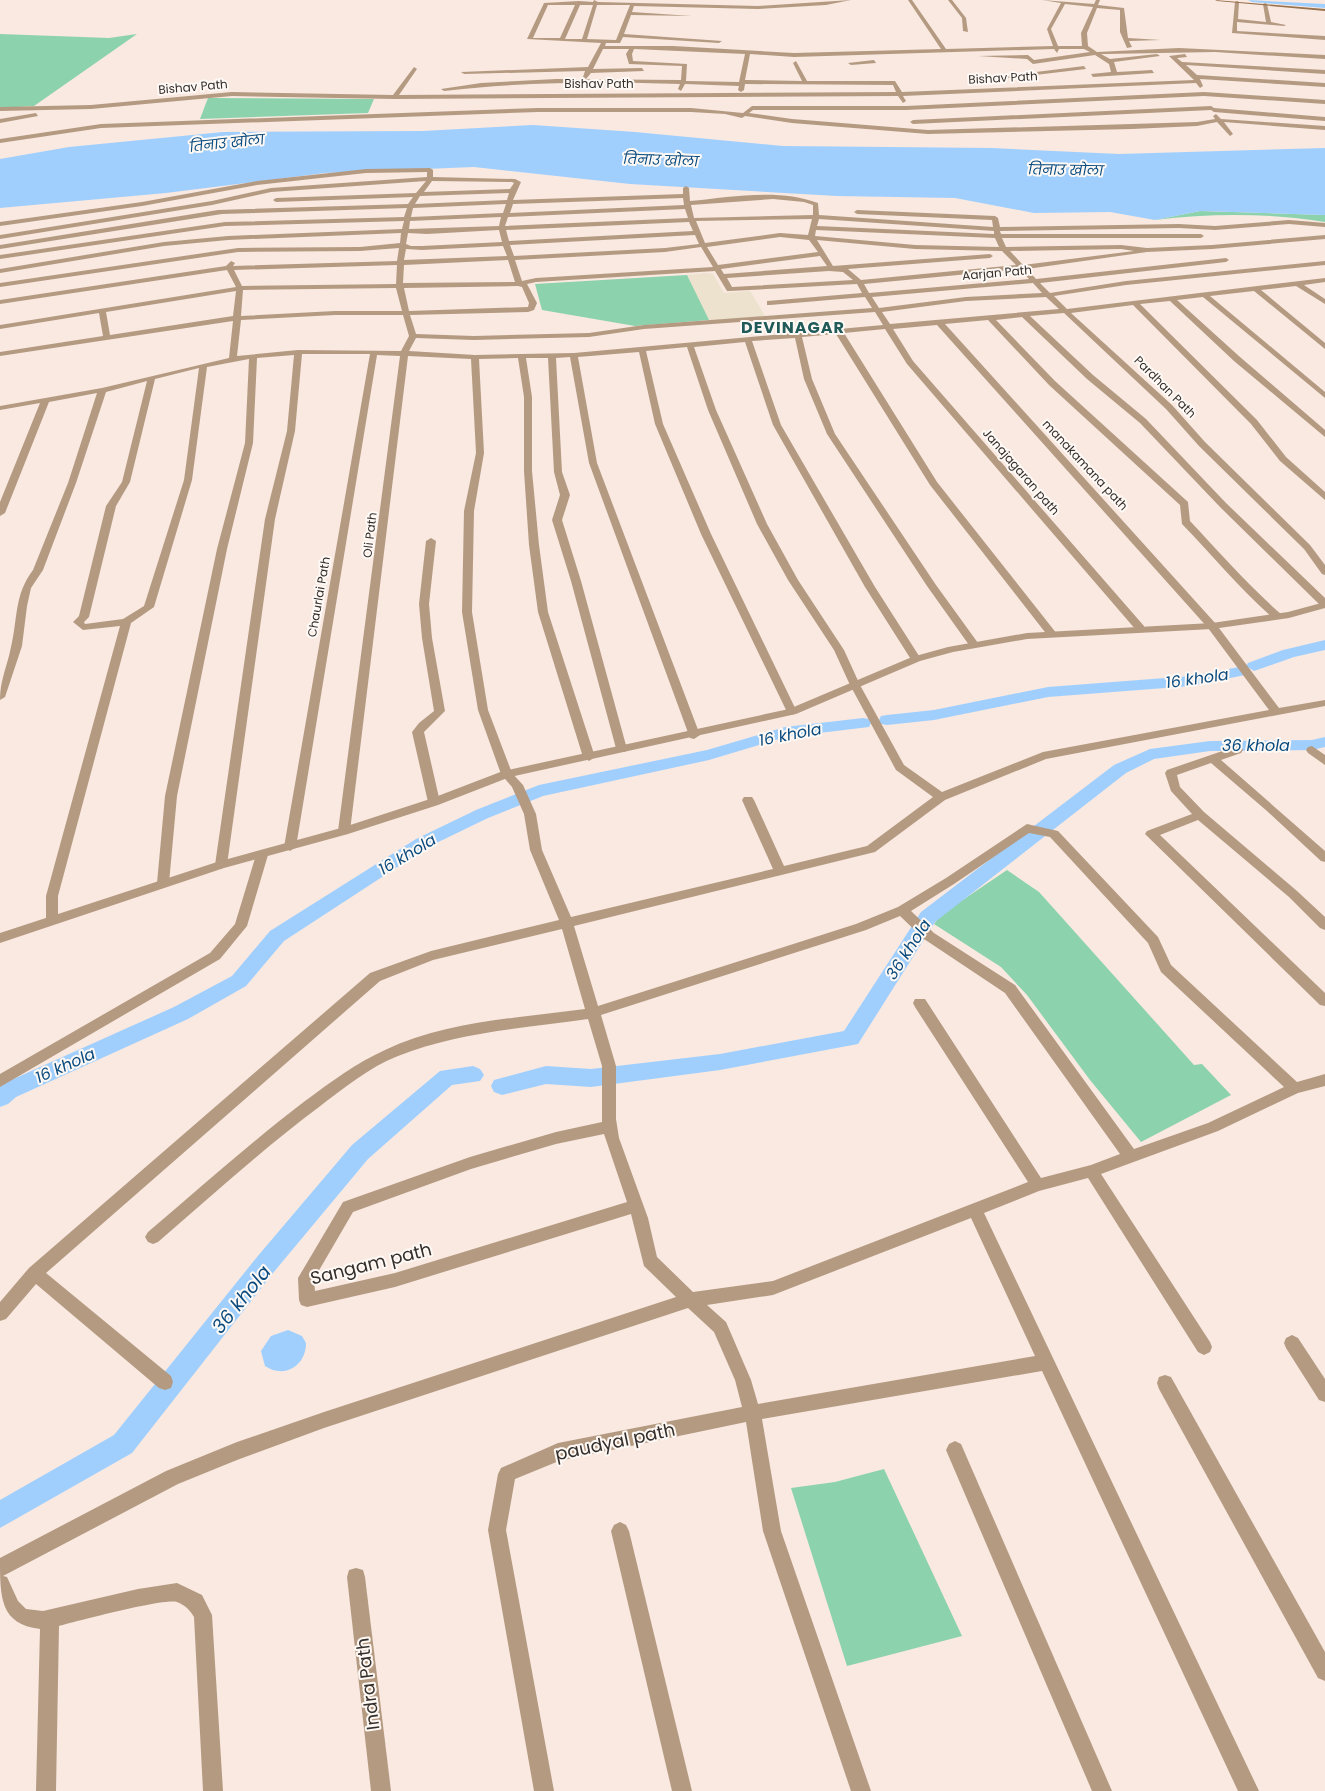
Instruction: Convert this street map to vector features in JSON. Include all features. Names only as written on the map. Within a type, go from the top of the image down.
[{"type":"main road","points":[[1217,0],[1325,10]]},
{"type":"main road","points":[[1284,0],[1316,2]]},
{"type":"street","points":[[633,3],[618,42],[530,39],[546,4],[596,1],[633,3],[695,7],[742,9],[833,4],[849,0]]},
{"type":"street","points":[[910,0],[944,50]]},
{"type":"street","points":[[950,0],[964,18],[966,31]]},
{"type":"street","points":[[1044,0],[1096,2],[1122,10],[1123,32],[1130,49]]},
{"type":"street","points":[[584,41],[596,1]]},
{"type":"street","points":[[562,40],[579,2]]},
{"type":"street","points":[[1061,57],[1054,46],[1049,29],[1064,2]]},
{"type":"street","points":[[1085,46],[1084,33],[1096,2]]},
{"type":"street","points":[[1237,2],[1234,32],[1325,38]]},
{"type":"street","points":[[1264,4],[1269,24]]},
{"type":"street","points":[[686,23],[695,7]]},
{"type":"street","points":[[629,13],[690,16]]},
{"type":"street","points":[[1235,20],[1284,25]]},
{"type":"street","points":[[678,38],[683,30]]},
{"type":"street","points":[[621,35],[719,40]]},
{"type":"street","points":[[1126,39],[1163,41]]},
{"type":"street","points":[[576,110],[578,96],[585,82],[587,70],[604,42]]},
{"type":"street","points":[[1217,44],[1325,53]]},
{"type":"street","points":[[737,59],[1085,46],[1111,64],[1116,74]]},
{"type":"street","points":[[600,47],[632,47],[746,58],[754,61]]},
{"type":"street","points":[[632,47],[629,54],[631,63],[684,66],[684,82],[679,92],[690,95]]},
{"type":"street","points":[[1168,48],[1178,62],[1209,87]]},
{"type":"street","points":[[923,59],[978,56],[1028,57],[1033,62],[1130,49],[1168,48],[1325,57]]},
{"type":"street","points":[[597,54],[638,55]]},
{"type":"street","points":[[848,54],[853,69]]},
{"type":"street","points":[[1103,67],[1111,64],[1172,56],[1269,60]]},
{"type":"street","points":[[740,94],[746,58]]},
{"type":"street","points":[[842,62],[878,61]]},
{"type":"street","points":[[788,62],[805,63]]},
{"type":"street","points":[[1178,62],[1325,72]]},
{"type":"street","points":[[796,63],[805,82]]},
{"type":"street","points":[[1000,77],[1094,67]]},
{"type":"street","points":[[1084,68],[1105,84]]},
{"type":"street","points":[[395,97],[414,69]]},
{"type":"street","points":[[464,72],[685,71]]},
{"type":"street","points":[[1093,75],[1152,72]]},
{"type":"street","points":[[1197,79],[1256,73],[1325,78]]},
{"type":"street","points":[[856,76],[858,83]]},
{"type":"street","points":[[1197,79],[1325,85]]},
{"type":"street","points":[[1197,79],[1217,120],[1230,134]]},
{"type":"street","name":"Bishav Path","points":[[0,109],[91,107],[232,94],[395,97],[900,94],[1197,79]]},
{"type":"street","points":[[395,97],[490,83],[559,80],[585,82],[895,83],[917,131]]},
{"type":"street","points":[[1043,88],[1061,102],[1081,128]]},
{"type":"street","points":[[1226,88],[1280,92]]},
{"type":"street","points":[[752,94],[752,108]]},
{"type":"street","points":[[742,116],[752,108],[906,108],[1204,94],[1325,102]]},
{"type":"street","points":[[913,122],[1244,105]]},
{"type":"street","points":[[0,121],[91,107]]},
{"type":"street","points":[[1211,107],[1325,119]]},
{"type":"street","points":[[0,141],[101,126],[470,112],[576,110],[691,110],[725,112],[742,116],[917,131],[1175,125],[1217,120],[1325,128]]},
{"type":"street","points":[[0,224],[205,193],[257,183],[366,171],[428,169],[431,178],[430,184],[417,195],[410,206],[402,262],[400,287],[413,336],[474,338],[589,335],[644,326],[877,310],[966,299],[1048,295],[1126,282],[1325,263]]},
{"type":"street","points":[[0,237],[212,203],[271,190],[431,178],[517,180],[511,191],[510,202],[502,223],[502,230],[513,258],[519,284]]},
{"type":"street","points":[[686,188],[687,202],[702,246],[730,288],[859,282],[1022,267],[1147,250],[1325,238]]},
{"type":"street","points":[[255,194],[264,201],[338,196],[511,191]]},
{"type":"street","points":[[205,193],[225,224],[228,238],[234,251],[230,268],[240,288],[233,359]]},
{"type":"street","points":[[0,257],[225,224],[505,215],[687,202],[800,199],[816,204],[814,228],[811,237],[821,254],[832,269],[845,270],[859,282]]},
{"type":"street","points":[[0,247],[218,213],[276,208],[510,202],[687,202]]},
{"type":"street","points":[[0,271],[164,244],[228,238],[407,231],[502,230],[621,221],[693,220],[816,213],[998,233],[1201,236]]},
{"type":"street","name":"Pardhan Path","points":[[816,213],[995,218],[998,233],[1007,252],[1048,295],[1141,380],[1202,444],[1268,506],[1307,548],[1325,572]]},
{"type":"street","points":[[814,228],[924,235],[1179,226],[1197,228],[1307,222],[1325,225]]},
{"type":"street","points":[[1197,228],[1201,236],[1226,260],[1267,288]]},
{"type":"street","points":[[0,285],[234,251],[360,249],[404,245],[410,248],[508,244],[698,232]]},
{"type":"street","points":[[0,302],[230,268],[513,258],[702,246],[780,235],[811,237],[830,241],[1007,252]]},
{"type":"street","points":[[722,276],[832,269],[1007,252],[1121,247],[1147,250]]},
{"type":"street","points":[[0,327],[240,288],[519,284],[536,280],[717,268],[821,254]]},
{"type":"street","name":"Aarjan Path","points":[[770,303],[1035,281],[1226,260]]},
{"type":"street","points":[[0,408],[102,390],[203,365],[253,356],[298,352],[374,352],[475,357],[552,357],[1066,311],[1134,302],[1206,296],[1325,280]]},
{"type":"street","name":"Janajagaran path","points":[[859,282],[866,295],[890,327],[910,362],[1140,628]]},
{"type":"street","points":[[0,354],[237,318],[335,313],[407,313],[531,308],[533,303],[530,294],[525,286],[519,284]]},
{"type":"street","points":[[1298,284],[1325,302]]},
{"type":"street","points":[[1256,289],[1325,347]]},
{"type":"street","points":[[1206,296],[1325,396]]},
{"type":"street","points":[[1172,299],[1237,359],[1325,434]]},
{"type":"street","points":[[1134,302],[1254,422],[1283,459],[1325,497]]},
{"type":"street","points":[[102,311],[107,337]]},
{"type":"street","points":[[1023,314],[1090,377],[1143,421],[1223,505],[1325,605]]},
{"type":"street","points":[[990,317],[1052,383],[1185,504],[1185,522],[1239,577],[1251,593],[1278,617]]},
{"type":"street","name":"manakamana path","points":[[939,322],[1212,626],[1276,712]]},
{"type":"street","points":[[839,332],[933,483],[1052,634]]},
{"type":"street","name":"Oli Path","points":[[344,832],[404,353],[413,336]]},
{"type":"street","points":[[798,336],[808,379],[831,434],[932,586],[973,643]]},
{"type":"street","points":[[748,340],[777,425],[870,587],[916,659]]},
{"type":"street","points":[[690,346],[712,410],[762,524],[793,580],[839,650],[855,685],[900,768],[941,797]]},
{"type":"street","points":[[642,349],[659,424],[706,534],[792,712]]},
{"type":"street","points":[[221,865],[270,519],[291,431],[298,352]]},
{"type":"street","name":"Chaurlai Path","points":[[290,847],[374,352]]},
{"type":"street","points":[[574,355],[582,414],[593,463],[694,735]]},
{"type":"street","points":[[163,883],[171,796],[222,549],[249,443],[253,356]]},
{"type":"street","points":[[522,356],[528,397],[528,471],[534,545],[543,612],[589,756]]},
{"type":"street","points":[[475,357],[480,453],[469,511],[467,612],[482,710],[507,774],[517,785],[530,814],[536,850],[567,924],[591,1013],[609,1066],[610,1127],[636,1206],[650,1261],[720,1327],[743,1380],[751,1413],[756,1424],[772,1531],[861,1791]]},
{"type":"street","points":[[552,357],[558,472],[565,495],[562,509],[556,520],[576,581],[621,749]]},
{"type":"street","points":[[152,377],[126,482],[111,506],[84,617],[78,622],[83,627],[126,622],[149,607],[188,480],[203,365]]},
{"type":"street","points":[[0,698],[18,645],[20,607],[28,581],[38,570],[68,492],[102,390]]},
{"type":"street","points":[[0,513],[45,401]]},
{"type":"street","points":[[431,541],[424,604],[427,638],[440,712],[436,717],[421,725],[418,732],[434,802]]},
{"type":"street","points":[[0,938],[221,865],[344,832],[434,802],[507,774],[694,735],[792,712],[916,659],[973,643],[1052,634],[1140,628],[1212,626],[1278,617],[1325,605]]},
{"type":"street","points":[[52,920],[52,896],[126,622]]},
{"type":"street","points":[[0,1314],[35,1273],[375,977],[431,956],[871,849],[941,797],[1043,756],[1325,703]]},
{"type":"street","points":[[1237,750],[1171,773],[1175,788],[1200,815],[1293,894],[1325,925]]},
{"type":"street","points":[[1312,750],[1325,761]]},
{"type":"street","points":[[1212,758],[1271,808],[1325,858]]},
{"type":"street","points":[[748,800],[780,872]]},
{"type":"street","points":[[1200,815],[1151,834],[1325,1001]]},
{"type":"street","points":[[152,1237],[279,1129],[356,1072],[391,1053],[421,1042],[471,1030],[591,1013],[861,927],[902,910],[950,881],[1027,828],[1054,834],[1153,940],[1166,968],[1295,1088]]},
{"type":"street","points":[[0,1080],[215,956],[242,926],[262,855]]},
{"type":"street","points":[[902,910],[929,936],[1010,989],[1130,1156]]},
{"type":"street","points":[[920,1003],[1038,1185]]},
{"type":"street","points":[[0,1568],[172,1477],[229,1454],[324,1420],[690,1300],[773,1288],[1038,1185],[1091,1171],[1213,1126],[1295,1088],[1325,1080]]},
{"type":"street","name":"Sangam path","points":[[610,1127],[556,1138],[470,1162],[348,1207],[306,1278],[306,1300],[395,1280],[636,1206]]},
{"type":"street","points":[[1091,1171],[1204,1347]]},
{"type":"street","points":[[975,1211],[1249,1791]]},
{"type":"street","points":[[35,1273],[165,1382]]},
{"type":"street","points":[[1292,1343],[1325,1394]]},
{"type":"street","points":[[751,1413],[1047,1362]]},
{"type":"street","points":[[1165,1383],[1325,1671]]},
{"type":"street","name":"paudyal path","points":[[544,1791],[497,1530],[507,1474],[558,1452],[751,1413]]},
{"type":"street","points":[[955,1450],[1102,1791]]},
{"type":"street","points":[[620,1531],[682,1791]]},
{"type":"street","name":"Indra Path","points":[[356,1577],[381,1791]]},
{"type":"street","points":[[0,1584],[11,1608],[22,1618],[50,1619],[138,1598],[177,1592],[195,1602],[203,1615],[212,1791]]},
{"type":"street","points":[[46,1791],[50,1619]]},
{"type":"shaded area","points":[[713,274],[724,293],[750,291],[765,316],[709,321],[687,275]]},
{"type":"green space","points":[[0,34],[109,38],[137,34],[34,106],[0,108]]},
{"type":"green space","points":[[208,98],[374,99],[368,113],[200,119]]},
{"type":"green space","points":[[1200,211],[1325,215],[1325,222],[1283,217],[1240,215],[1155,220]]},
{"type":"green space","points":[[687,275],[709,320],[635,326],[542,310],[535,284]]},
{"type":"green space","points":[[1007,870],[1039,892],[1194,1065],[1202,1064],[1231,1095],[1141,1142],[1090,1080],[1027,995],[1001,967],[934,924],[942,914]]},
{"type":"green space","points":[[884,1469],[962,1636],[847,1666],[791,1488],[835,1482]]},
{"type":"water","name":"तिनाउ खोला","points":[[533,125],[635,132],[783,146],[992,148],[1119,154],[1325,148],[1325,215],[1200,211],[1155,220],[1110,212],[1034,213],[955,198],[837,196],[630,184],[474,167],[325,173],[166,193],[0,208],[0,159],[69,147],[223,132],[423,131]]},
{"type":"water","points":[[288,1330],[302,1336],[306,1343],[305,1351],[298,1364],[293,1368],[279,1371],[272,1370],[265,1366],[261,1351],[271,1336]]},
{"type":"waterway","points":[[1252,0],[1325,6]]},
{"type":"waterway","name":"16 khola","points":[[1254,666],[1289,653],[1325,645]]},
{"type":"waterway","name":"16 khola","points":[[887,720],[934,715],[1048,692],[1191,681],[1239,672]]},
{"type":"waterway","name":"16 khola","points":[[0,1098],[8,1091],[181,1013],[239,981],[277,936],[422,843],[482,814],[539,791],[709,755],[785,732],[863,723]]},
{"type":"waterway","name":"36 khola","points":[[502,1086],[546,1075],[591,1078],[720,1062],[851,1038],[928,917],[1120,769],[1150,754],[1210,746],[1312,745],[1325,742]]},
{"type":"waterway","name":"36 khola","points":[[0,1515],[123,1444],[265,1265],[360,1152],[447,1077],[473,1075]]},
{"type":"district","name":"DEVINAGAR","points":[[793,327]]}]
